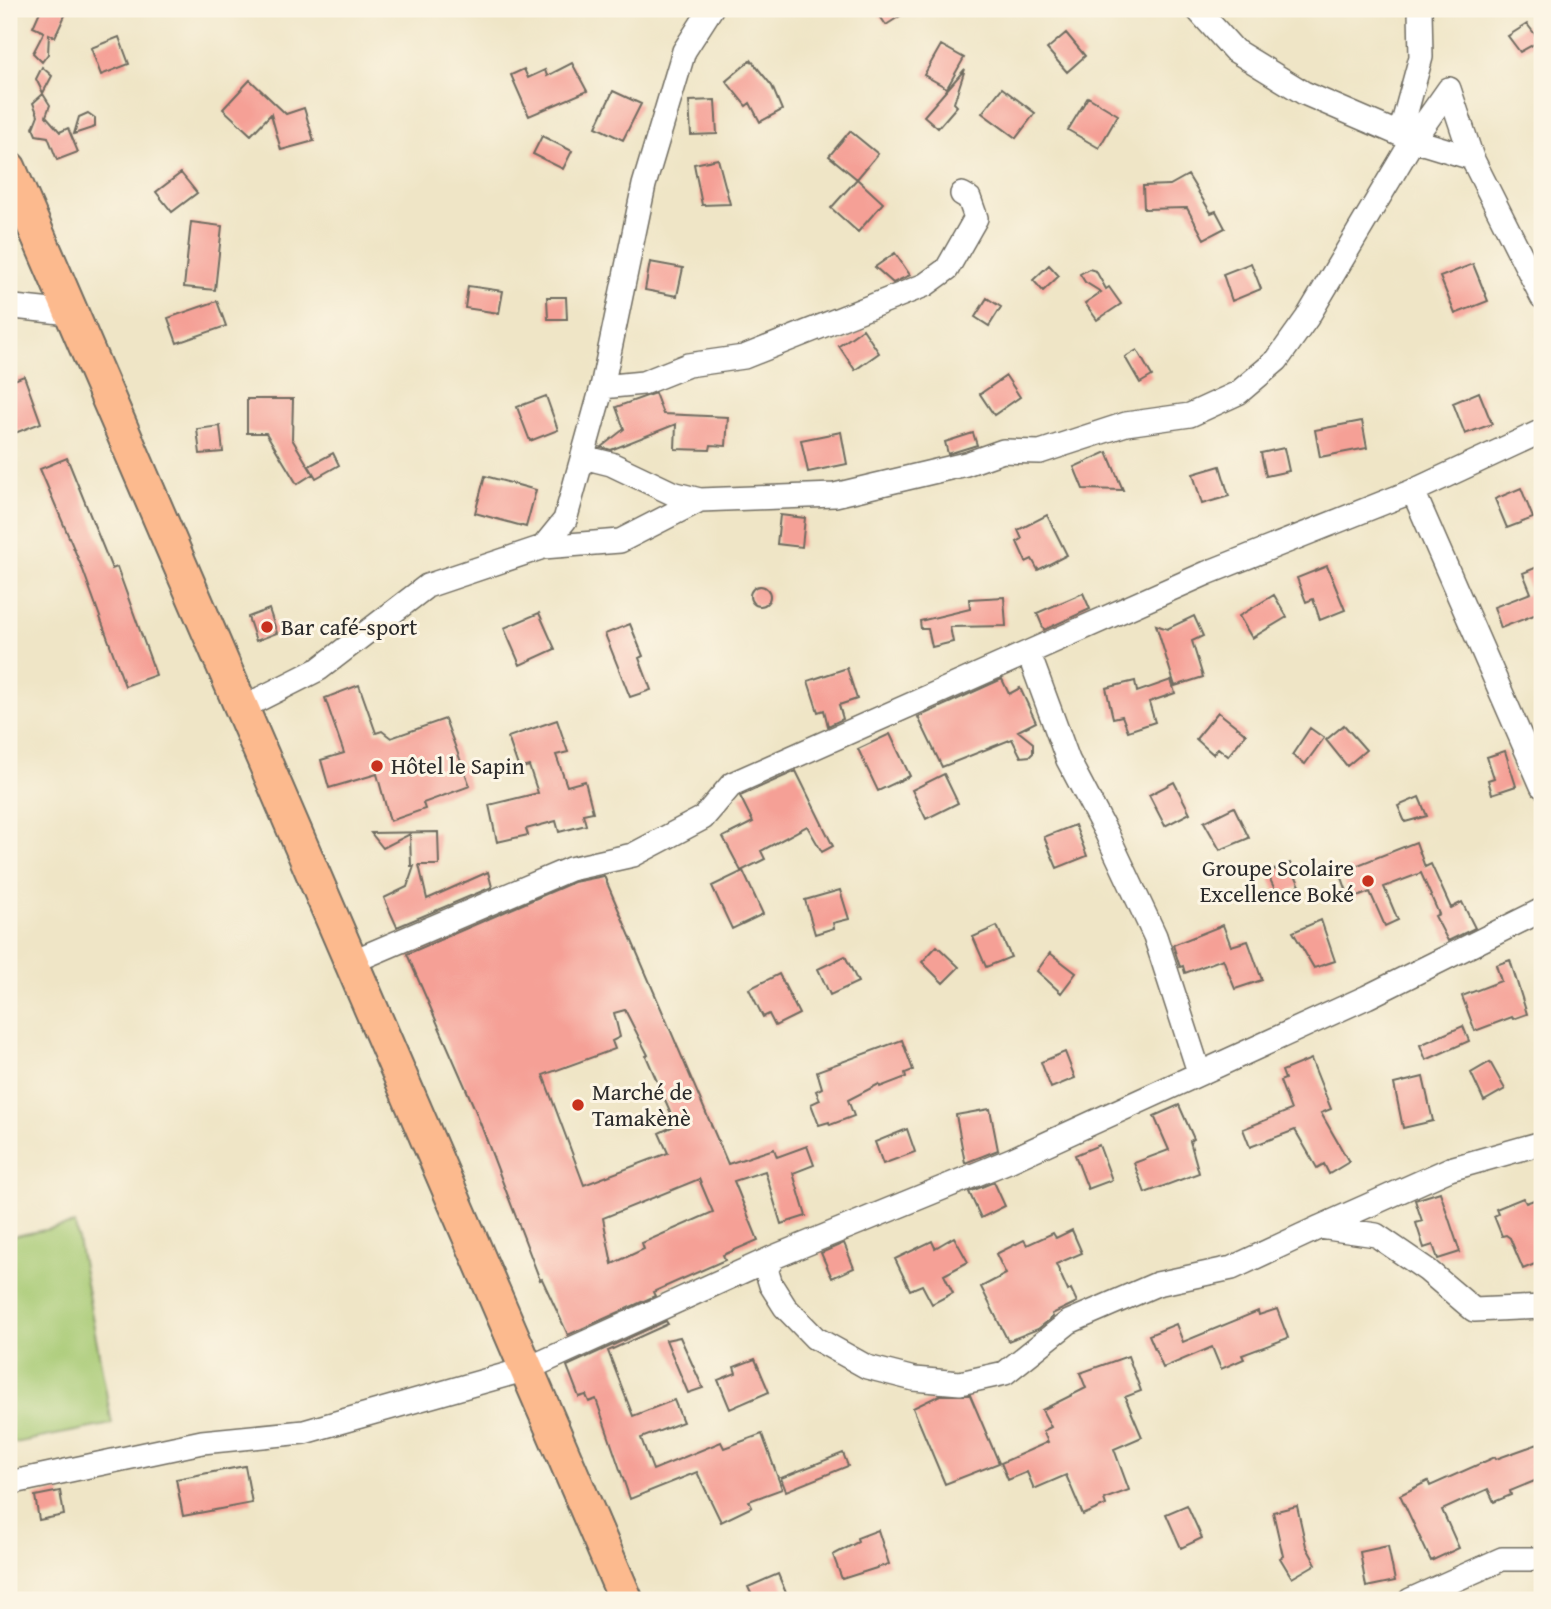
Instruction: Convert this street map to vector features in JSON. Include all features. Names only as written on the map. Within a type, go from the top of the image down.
[{"type":"highway","points":[[9,168],[349,963],[626,1600]]},
{"type":"street","points":[[543,547],[565,520],[583,457],[602,387],[644,185],[684,51],[711,9]]},
{"type":"street","points":[[1198,9],[1234,50],[1304,93],[1407,137],[1472,158]]},
{"type":"street","points":[[1407,137],[1421,57],[1420,9]]},
{"type":"street","points":[[583,457],[611,464],[672,492],[700,500],[835,495],[965,464],[1003,451],[1040,452],[1062,447],[1126,424],[1190,415],[1219,403],[1238,393],[1277,360],[1307,318],[1407,137],[1449,89],[1472,158],[1542,298]]},
{"type":"street","points":[[602,387],[643,383],[688,365],[744,357],[925,285],[947,269],[976,218],[969,198],[962,194]]},
{"type":"street","points":[[14,307],[70,313]]},
{"type":"street","points":[[349,963],[570,869],[633,855],[703,817],[732,784],[1207,573],[1413,491],[1542,431]]},
{"type":"street","points":[[1413,491],[1542,786]]},
{"type":"street","points":[[240,709],[319,669],[426,586],[543,547],[620,541],[700,500]]},
{"type":"street","points":[[1029,654],[1068,760],[1107,834],[1155,936],[1199,1072]]},
{"type":"street","points":[[9,1483],[202,1442],[304,1432],[527,1369],[774,1257],[1011,1160],[1367,997],[1542,910]]},
{"type":"street","points":[[774,1257],[766,1269],[771,1285],[785,1307],[816,1338],[867,1367],[914,1379],[960,1383],[1005,1374],[1069,1322],[1157,1284],[1232,1268],[1450,1168],[1542,1143]]},
{"type":"street","points":[[1320,1227],[1376,1235],[1427,1270],[1474,1310],[1542,1307]]},
{"type":"street","points":[[1410,1600],[1502,1559],[1542,1559]]},
{"type":"green space","points":[[75,1224],[112,1424],[9,1444],[9,1237]]},
{"type":"building","points":[[41,9],[68,9],[55,37],[49,34],[48,54],[42,62],[33,53],[44,32],[33,27]]},
{"type":"building","points":[[875,9],[911,9],[886,25]]},
{"type":"building","points":[[1527,24],[1540,41],[1520,52],[1508,36]]},
{"type":"building","points":[[1066,33],[1085,56],[1067,72],[1047,49]]},
{"type":"building","points":[[119,37],[129,64],[101,75],[91,48]]},
{"type":"building","points":[[941,45],[964,58],[947,88],[924,75]]},
{"type":"building","points":[[751,60],[772,86],[782,110],[760,122],[750,103],[746,106],[726,81]]},
{"type":"building","points":[[572,63],[587,91],[529,116],[511,75],[524,69],[528,78],[545,70],[547,76]]},
{"type":"building","points":[[42,67],[52,76],[43,93],[36,79]]},
{"type":"building","points":[[965,69],[954,103],[957,106],[938,128],[924,116]]},
{"type":"building","points":[[250,80],[286,114],[304,108],[314,141],[281,150],[271,114],[251,135],[223,109]]},
{"type":"building","points":[[1002,88],[1035,113],[1016,138],[982,113]]},
{"type":"building","points":[[613,91],[641,104],[623,140],[596,127]]},
{"type":"building","points":[[43,94],[50,105],[46,116],[60,132],[68,128],[78,152],[57,160],[48,137],[36,135],[33,128],[38,115],[33,103]]},
{"type":"building","points":[[1088,97],[1118,115],[1099,148],[1068,130]]},
{"type":"building","points":[[715,100],[717,134],[691,135],[689,101]]},
{"type":"building","points":[[88,113],[95,118],[95,127],[74,134],[79,117]]},
{"type":"building","points":[[850,131],[878,154],[857,179],[829,156]]},
{"type":"building","points":[[542,136],[572,151],[563,169],[533,154]]},
{"type":"building","points":[[718,159],[730,204],[702,205],[694,164]]},
{"type":"building","points":[[181,173],[197,193],[172,212],[156,192]]},
{"type":"building","points":[[1188,175],[1211,213],[1216,211],[1225,228],[1204,239],[1187,208],[1144,209],[1143,186],[1170,185]]},
{"type":"building","points":[[857,179],[883,203],[858,232],[831,208]]},
{"type":"building","points":[[191,222],[222,226],[215,290],[184,287]]},
{"type":"building","points":[[895,253],[910,275],[893,283],[875,267]]},
{"type":"building","points":[[650,262],[683,268],[677,296],[645,290]]},
{"type":"building","points":[[1251,263],[1261,289],[1232,301],[1223,274]]},
{"type":"building","points":[[1473,264],[1488,301],[1455,314],[1440,277]]},
{"type":"building","points":[[1049,265],[1059,276],[1043,291],[1033,280]]},
{"type":"building","points":[[1089,269],[1096,271],[1106,289],[1109,287],[1121,304],[1097,320],[1085,303],[1101,292],[1085,282],[1080,274]]},
{"type":"building","points":[[468,286],[503,291],[499,313],[465,308]]},
{"type":"building","points":[[547,297],[566,297],[567,319],[548,319]]},
{"type":"building","points":[[987,298],[1001,307],[989,326],[975,317]]},
{"type":"building","points":[[217,301],[226,326],[177,343],[168,318]]},
{"type":"building","points":[[863,329],[879,353],[855,370],[839,346]]},
{"type":"building","points":[[1137,350],[1152,376],[1140,383],[1125,357]]},
{"type":"building","points":[[24,376],[41,423],[15,433],[9,416],[9,382]]},
{"type":"building","points":[[1006,376],[1020,397],[994,415],[980,394]]},
{"type":"building","points":[[1479,392],[1492,424],[1465,434],[1453,403]]},
{"type":"building","points":[[655,393],[663,414],[728,417],[726,446],[711,445],[710,450],[675,449],[676,424],[611,450],[601,447],[624,429],[616,407]]},
{"type":"building","points":[[546,396],[558,430],[530,441],[517,407]]},
{"type":"building","points":[[247,399],[293,399],[292,439],[313,474],[297,484],[266,433],[247,433]]},
{"type":"building","points":[[1362,421],[1367,448],[1320,457],[1315,430]]},
{"type":"building","points":[[220,426],[223,452],[200,454],[197,429]]},
{"type":"building","points":[[841,432],[847,464],[808,472],[801,440]]},
{"type":"building","points":[[973,433],[977,445],[948,454],[945,442]]},
{"type":"building","points":[[1284,448],[1289,471],[1266,476],[1261,453]]},
{"type":"building","points":[[1107,452],[1123,490],[1083,489],[1074,467]]},
{"type":"building","points":[[333,453],[339,465],[316,478],[309,466]]},
{"type":"building","points":[[67,458],[112,569],[117,567],[156,675],[125,686],[83,570],[40,469]]},
{"type":"building","points":[[1220,466],[1229,496],[1202,504],[1193,474]]},
{"type":"building","points":[[485,476],[536,490],[526,527],[475,513]]},
{"type":"building","points":[[1521,488],[1533,518],[1507,528],[1495,499]]},
{"type":"building","points":[[780,515],[805,518],[802,547],[777,544]]},
{"type":"building","points":[[1047,515],[1067,555],[1038,570],[1032,559],[1026,562],[1017,542],[1022,539],[1018,530]]},
{"type":"building","points":[[1542,565],[1542,619],[1539,613],[1501,628],[1494,607],[1531,593],[1523,573]]},
{"type":"building","points":[[1327,566],[1345,610],[1320,620],[1313,599],[1306,602],[1297,578]]},
{"type":"building","points":[[760,586],[767,589],[770,596],[767,603],[760,606],[753,603],[750,596],[753,589]]},
{"type":"building","points":[[1083,593],[1090,609],[1044,630],[1037,613]]},
{"type":"building","points":[[1274,595],[1287,617],[1252,638],[1239,616]]},
{"type":"building","points":[[1004,597],[1006,626],[950,627],[953,642],[932,647],[928,629],[921,629],[920,621],[970,609],[969,599]]},
{"type":"building","points":[[269,609],[277,633],[256,641],[248,617]]},
{"type":"building","points":[[539,613],[555,649],[520,665],[504,628]]},
{"type":"building","points":[[1194,616],[1203,636],[1192,641],[1203,677],[1175,686],[1156,625],[1167,629]]},
{"type":"building","points":[[630,624],[643,656],[639,658],[651,690],[630,697],[605,634]]},
{"type":"building","points":[[847,668],[857,699],[839,705],[843,719],[828,726],[824,710],[818,712],[808,681]]},
{"type":"building","points":[[1002,679],[1009,694],[1020,688],[1036,722],[1018,731],[1033,743],[1033,753],[1021,757],[1012,739],[942,767],[918,717]]},
{"type":"building","points":[[1171,680],[1175,693],[1149,702],[1155,722],[1128,731],[1122,716],[1113,718],[1106,688],[1135,681],[1137,692]]},
{"type":"building","points":[[359,685],[376,733],[382,731],[391,738],[445,719],[470,786],[423,803],[425,809],[390,821],[377,774],[329,788],[321,760],[344,753],[325,698]]},
{"type":"building","points":[[1218,712],[1246,734],[1228,756],[1218,748],[1213,754],[1196,739]]},
{"type":"building","points":[[557,720],[568,752],[556,755],[567,786],[585,781],[593,812],[583,814],[586,825],[559,832],[556,821],[526,829],[528,835],[497,842],[489,805],[538,793],[529,766],[519,769],[508,737]]},
{"type":"building","points":[[1344,725],[1366,750],[1347,766],[1326,740]]},
{"type":"building","points":[[1310,728],[1324,738],[1305,764],[1292,755]]},
{"type":"building","points":[[890,734],[910,776],[878,791],[858,749]]},
{"type":"building","points":[[1505,751],[1516,786],[1492,794],[1488,780],[1494,778],[1487,757]]},
{"type":"building","points":[[796,771],[833,846],[822,852],[807,826],[761,851],[765,859],[741,871],[723,837],[753,822],[740,796]]},
{"type":"building","points":[[944,774],[958,803],[926,819],[912,790]]},
{"type":"building","points":[[1174,782],[1190,813],[1165,826],[1149,795]]},
{"type":"building","points":[[1419,797],[1427,816],[1405,822],[1398,806]]},
{"type":"building","points":[[1234,807],[1249,838],[1220,850],[1204,822]]},
{"type":"building","points":[[1075,825],[1087,856],[1057,868],[1044,837]]},
{"type":"building","points":[[438,832],[439,865],[419,865],[427,899],[488,872],[492,887],[397,927],[384,898],[407,887],[414,866],[411,866],[410,834],[383,848],[371,833]]},
{"type":"building","points":[[1416,842],[1425,867],[1431,864],[1451,908],[1462,902],[1475,928],[1448,941],[1435,916],[1439,914],[1421,873],[1384,887],[1398,920],[1385,926],[1370,892],[1350,900],[1340,872]]},
{"type":"building","points":[[1290,863],[1300,886],[1278,896],[1267,873]]},
{"type":"building","points":[[743,871],[763,914],[732,929],[712,886]]},
{"type":"building","points":[[604,876],[728,1164],[774,1149],[777,1157],[807,1146],[814,1165],[793,1173],[806,1216],[781,1224],[765,1171],[734,1181],[758,1240],[723,1255],[725,1260],[653,1292],[655,1296],[568,1335],[542,1279],[540,1280],[474,1107],[407,954],[574,882]],"holes":[[[625,1010],[648,1055],[646,1056],[676,1125],[659,1133],[668,1153],[584,1185],[543,1075],[615,1049],[612,1041],[620,1037],[614,1013]],[[699,1179],[713,1212],[642,1243],[644,1249],[612,1264],[603,1218]]]},
{"type":"building","points":[[840,890],[849,919],[833,923],[834,928],[815,934],[805,900]]},
{"type":"building","points":[[1321,920],[1335,961],[1314,968],[1293,932]]},
{"type":"building","points":[[1223,925],[1231,946],[1248,941],[1262,980],[1235,989],[1223,959],[1185,973],[1183,966],[1180,967],[1173,945]]},
{"type":"building","points":[[997,926],[1011,957],[986,967],[973,937]]},
{"type":"building","points":[[937,946],[959,967],[943,983],[922,962]]},
{"type":"building","points":[[1050,953],[1076,973],[1061,993],[1037,971]]},
{"type":"building","points":[[845,956],[858,982],[830,995],[818,969]]},
{"type":"building","points":[[1510,960],[1527,1014],[1475,1031],[1462,996],[1501,981],[1496,965]]},
{"type":"building","points":[[779,974],[799,1014],[775,1026],[769,1014],[763,1017],[749,989]]},
{"type":"building","points":[[1463,1026],[1469,1041],[1426,1060],[1420,1045]]},
{"type":"building","points":[[902,1040],[913,1070],[905,1073],[906,1077],[880,1087],[879,1084],[848,1100],[854,1116],[830,1125],[829,1122],[819,1125],[811,1104],[820,1100],[816,1091],[822,1088],[817,1071]]},
{"type":"building","points":[[1065,1052],[1075,1078],[1051,1088],[1041,1062]]},
{"type":"building","points":[[1311,1059],[1331,1109],[1321,1113],[1349,1162],[1329,1174],[1324,1164],[1317,1168],[1295,1130],[1250,1147],[1243,1129],[1291,1110],[1280,1081],[1285,1079],[1282,1071]]},
{"type":"building","points":[[1490,1062],[1505,1089],[1484,1101],[1471,1073]]},
{"type":"building","points":[[1423,1077],[1433,1121],[1403,1128],[1394,1084]]},
{"type":"building","points":[[1179,1105],[1194,1139],[1190,1141],[1199,1173],[1145,1193],[1134,1163],[1169,1150],[1154,1116]]},
{"type":"building","points":[[990,1109],[998,1150],[965,1163],[956,1115]]},
{"type":"building","points":[[907,1129],[915,1152],[883,1164],[875,1142]]},
{"type":"building","points":[[1099,1145],[1112,1180],[1088,1189],[1075,1155]]},
{"type":"building","points":[[994,1182],[1005,1206],[981,1218],[969,1192]]},
{"type":"building","points":[[1440,1192],[1460,1252],[1438,1259],[1433,1245],[1424,1248],[1416,1223],[1422,1221],[1415,1200]]},
{"type":"building","points":[[1542,1197],[1542,1261],[1523,1269],[1510,1238],[1502,1236],[1494,1216],[1498,1214],[1496,1209],[1523,1198],[1526,1203]]},
{"type":"building","points":[[1072,1230],[1082,1253],[1056,1264],[1068,1291],[1071,1289],[1077,1302],[1052,1314],[1053,1317],[1038,1329],[1008,1341],[981,1287],[1006,1274],[996,1254],[1024,1240],[1027,1245],[1053,1233],[1056,1238]]},
{"type":"building","points":[[954,1237],[968,1262],[944,1275],[953,1293],[932,1304],[922,1285],[910,1290],[895,1259],[932,1241],[935,1248]]},
{"type":"building","points":[[844,1243],[854,1268],[832,1278],[821,1253]]},
{"type":"building","points":[[1277,1309],[1288,1338],[1242,1355],[1244,1359],[1221,1369],[1212,1347],[1163,1368],[1149,1335],[1176,1324],[1183,1342],[1258,1311],[1259,1315]]},
{"type":"building","points":[[666,1321],[668,1324],[608,1351],[633,1416],[674,1400],[683,1422],[641,1438],[653,1470],[721,1442],[724,1448],[762,1434],[782,1489],[749,1501],[752,1507],[721,1522],[697,1472],[630,1499],[596,1399],[589,1402],[586,1395],[579,1397],[567,1366]]},
{"type":"building","points":[[680,1337],[703,1388],[688,1393],[666,1340]]},
{"type":"building","points":[[1128,1356],[1141,1391],[1125,1397],[1142,1437],[1114,1449],[1129,1490],[1104,1499],[1106,1505],[1083,1515],[1066,1475],[1034,1489],[1027,1472],[1008,1480],[1001,1463],[1048,1442],[1043,1431],[1051,1427],[1042,1410],[1086,1388],[1080,1373]]},
{"type":"building","points":[[755,1359],[769,1392],[730,1409],[718,1380],[736,1373],[734,1367]]},
{"type":"building","points":[[940,1395],[970,1395],[999,1463],[945,1484],[913,1408]]},
{"type":"building","points":[[1538,1444],[1542,1457],[1542,1478],[1510,1491],[1511,1495],[1494,1502],[1488,1489],[1442,1510],[1459,1548],[1431,1561],[1400,1495],[1428,1481],[1430,1486],[1495,1457],[1496,1459]]},
{"type":"building","points":[[843,1453],[848,1466],[786,1491],[781,1478]]},
{"type":"building","points":[[245,1466],[252,1503],[183,1516],[176,1479]]},
{"type":"building","points":[[60,1491],[64,1515],[39,1520],[35,1496]]},
{"type":"building","points":[[1187,1505],[1202,1538],[1181,1548],[1166,1514]]},
{"type":"building","points":[[1297,1506],[1306,1546],[1316,1564],[1292,1578],[1280,1558],[1283,1556],[1273,1512]]},
{"type":"building","points":[[878,1530],[889,1564],[842,1579],[833,1555],[858,1542],[857,1538]]},
{"type":"building","points":[[1388,1546],[1395,1581],[1366,1587],[1360,1552]]},
{"type":"building","points":[[778,1574],[789,1600],[754,1600],[748,1587]]},
{"type":"place","name":"Bar café-sport","points":[[267,627]]},
{"type":"place","name":"Hôtel le Sapin","points":[[377,766]]},
{"type":"place","name":"Groupe Scolaire Excellence Boké","points":[[1368,881]]},
{"type":"place","name":"Marché de Tamakènè","points":[[578,1105]]}]
